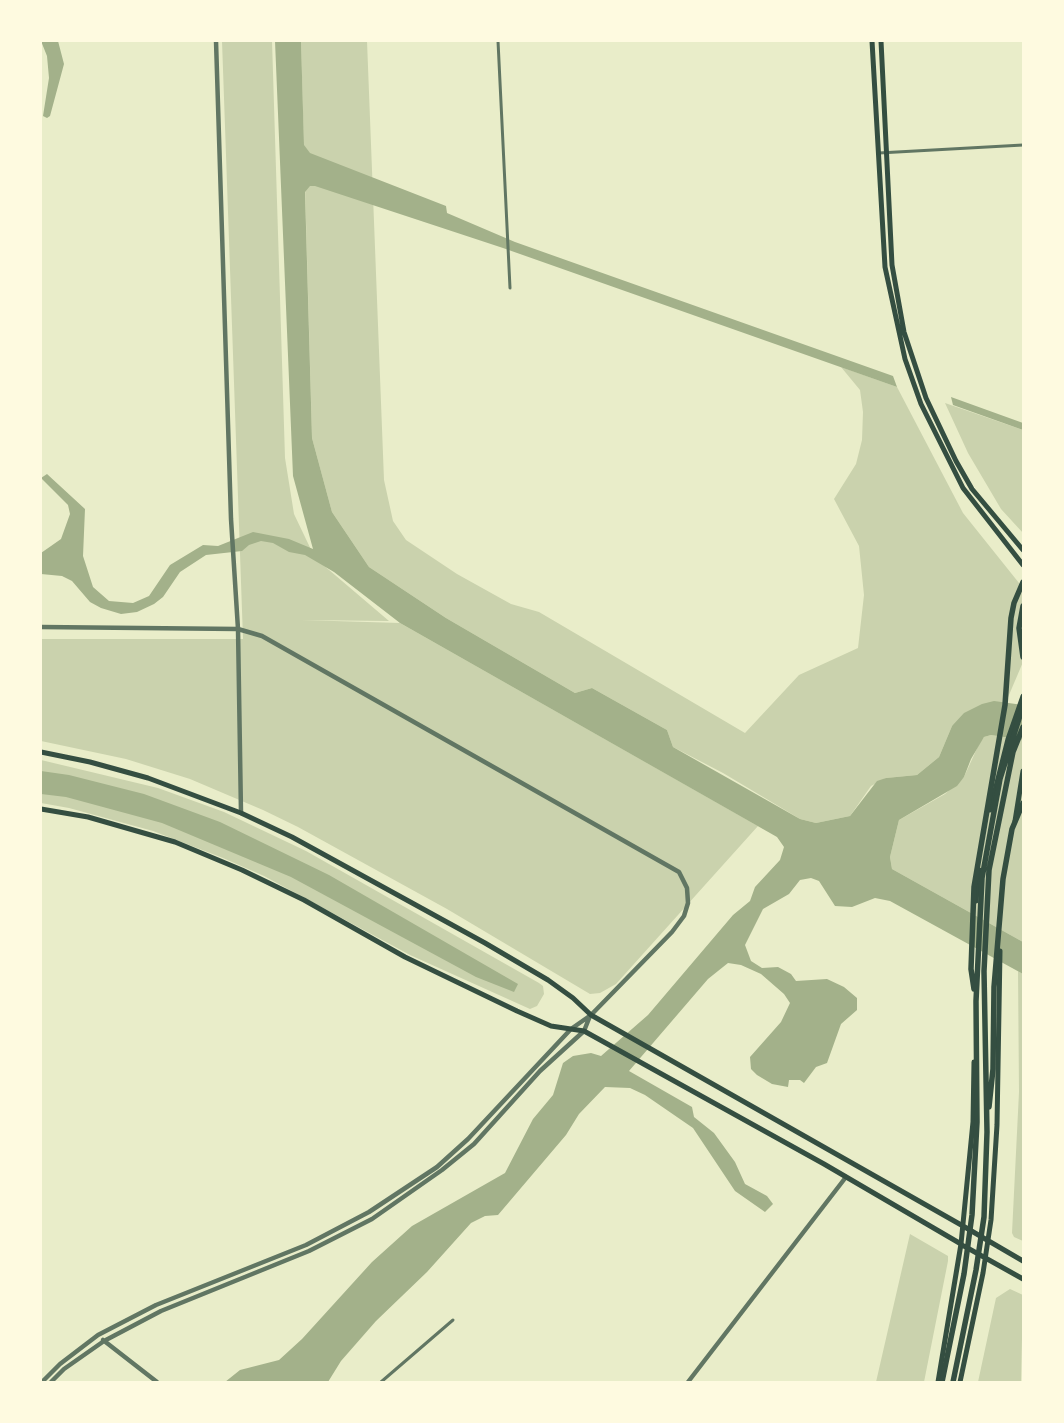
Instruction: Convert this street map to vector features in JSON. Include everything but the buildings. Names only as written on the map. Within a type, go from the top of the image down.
[{"type":"highway","points":[[976,1001],[971,969],[975,878],[1003,721],[1011,618],[1014,603],[1023,582]]},
{"type":"highway","points":[[1023,606],[1019,628],[1023,657]]},
{"type":"highway","points":[[939,1382],[964,1274],[972,1215],[977,1122],[976,1001],[981,897],[987,846],[1000,779],[1022,701]]},
{"type":"highway","points":[[953,1382],[976,1270],[984,1217],[987,1132],[984,971],[989,870],[1011,761],[1023,727]]},
{"type":"highway","points":[[987,1132],[993,1069],[999,914],[1012,829],[1023,803]]},
{"type":"main road","points":[[872,41],[885,267],[905,359],[921,404],[963,488],[1023,565]]},
{"type":"main road","points":[[881,41],[885,153],[893,274],[904,332],[923,390],[956,461],[972,489],[1023,550]]},
{"type":"main road","points":[[939,1382],[961,1244],[973,1122],[975,909],[988,819],[1008,739],[1022,701]]},
{"type":"main road","points":[[41,752],[148,778],[242,814],[292,837],[485,943],[548,980],[573,998],[591,1015],[1023,1261]]},
{"type":"main road","points":[[960,1382],[988,1241],[997,1125],[1001,918],[1006,871],[1019,785],[1023,771]]},
{"type":"main road","points":[[41,809],[88,816],[175,842],[242,870],[304,900],[405,957],[525,1015],[551,1026],[584,1031],[846,1177],[1023,1279]]},
{"type":"street","points":[[216,41],[232,537],[238,629],[242,814]]},
{"type":"street","points":[[498,41],[509,233],[510,288]]},
{"type":"street","points":[[878,154],[1023,145]]},
{"type":"street","points":[[41,627],[238,629],[262,636],[679,872],[687,888],[688,903],[684,916],[591,1015],[571,1030],[468,1139],[437,1167],[369,1212],[306,1245],[156,1305],[98,1335],[60,1364],[42,1382]]},
{"type":"street","points":[[51,1382],[64,1369],[104,1341],[161,1312],[309,1251],[372,1219],[442,1170],[474,1144],[540,1071],[584,1031],[591,1015]]},
{"type":"street","points":[[688,1382],[846,1177]]},
{"type":"street","points":[[380,1382],[453,1320]]},
{"type":"street","points":[[98,1335],[157,1382]]},
{"type":"shaded area","points":[[41,41],[58,41],[64,64],[50,116],[47,118],[43,116],[49,78],[47,56]]},
{"type":"shaded area","points":[[222,41],[272,41],[285,458],[294,514],[315,558],[389,621],[301,620],[400,623],[758,826],[616,984],[600,993],[590,994],[447,909],[298,827],[263,810],[190,779],[126,759],[41,741],[41,639],[243,639]]},
{"type":"shaded area","points":[[275,41],[301,41],[304,145],[310,153],[446,206],[447,213],[515,242],[893,376],[897,387],[503,248],[315,186],[310,186],[305,192],[312,438],[332,512],[369,567],[446,618],[575,693],[592,688],[667,730],[673,747],[800,819],[816,823],[850,816],[877,781],[886,778],[917,775],[939,757],[952,726],[964,713],[982,704],[994,701],[1023,705],[1023,740],[991,735],[984,737],[971,759],[964,777],[957,786],[899,820],[890,857],[892,869],[1023,942],[1023,974],[890,901],[875,898],[852,907],[835,906],[819,881],[811,878],[800,880],[789,894],[763,909],[745,945],[751,961],[762,968],[778,967],[791,974],[796,981],[827,979],[844,987],[857,998],[857,1010],[841,1024],[827,1063],[816,1067],[804,1083],[800,1080],[789,1080],[788,1087],[772,1084],[751,1069],[750,1057],[781,1022],[790,1003],[784,994],[761,974],[741,965],[728,963],[708,979],[629,1071],[692,1107],[694,1117],[714,1133],[735,1162],[745,1184],[767,1196],[773,1204],[765,1212],[735,1191],[693,1128],[645,1095],[630,1088],[605,1087],[579,1114],[566,1135],[498,1215],[485,1216],[471,1223],[427,1272],[376,1321],[341,1361],[328,1382],[225,1382],[240,1370],[279,1360],[302,1339],[372,1262],[412,1226],[505,1173],[533,1119],[553,1095],[563,1063],[573,1056],[591,1053],[601,1056],[648,1015],[733,915],[750,901],[755,887],[780,860],[784,847],[777,837],[400,623],[334,572],[305,555],[289,552],[273,543],[261,541],[249,545],[242,551],[206,555],[180,572],[163,597],[154,604],[137,612],[121,614],[101,608],[90,602],[72,581],[62,576],[41,574],[41,553],[61,539],[70,514],[68,505],[41,478],[47,474],[85,509],[83,556],[93,587],[109,601],[133,603],[149,596],[170,565],[203,545],[218,546],[253,532],[289,539],[313,549],[293,476]]},
{"type":"shaded area","points":[[301,41],[367,41],[384,480],[393,521],[406,540],[457,574],[511,604],[539,612],[745,733],[799,675],[858,648],[864,595],[859,546],[834,499],[856,464],[862,440],[863,412],[860,390],[841,367],[897,387],[963,513],[1023,588],[1023,662],[1006,702],[952,726],[939,757],[917,775],[886,778],[871,786],[850,816],[816,823],[800,819],[723,773],[673,747],[667,730],[592,688],[575,693],[446,618],[369,567],[332,512],[312,438]]},
{"type":"shaded area","points":[[951,397],[1023,423],[1023,430],[953,405]]},
{"type":"shaded area","points":[[945,403],[1023,430],[1023,533],[1001,509],[968,453]]},
{"type":"shaded area","points":[[991,735],[1023,740],[1023,942],[892,869],[890,857],[899,820],[945,794],[964,777],[979,744],[984,737]]},
{"type":"shaded area","points":[[41,760],[158,788],[224,812],[306,851],[539,983],[543,986],[544,994],[537,1006],[530,1009],[410,955],[264,876],[223,858],[153,831],[69,808],[41,803]]},
{"type":"shaded area","points":[[41,771],[69,775],[144,794],[220,822],[329,875],[518,984],[514,992],[476,977],[291,877],[162,823],[66,797],[41,794]]},
{"type":"shaded area","points":[[1018,971],[1023,974],[1023,1241],[1014,1237],[1012,1233],[1019,1092]]},
{"type":"shaded area","points":[[910,1234],[948,1256],[924,1382],[876,1382]]},
{"type":"shaded area","points":[[1010,1289],[1023,1295],[1021,1382],[978,1382],[996,1298]]}]
